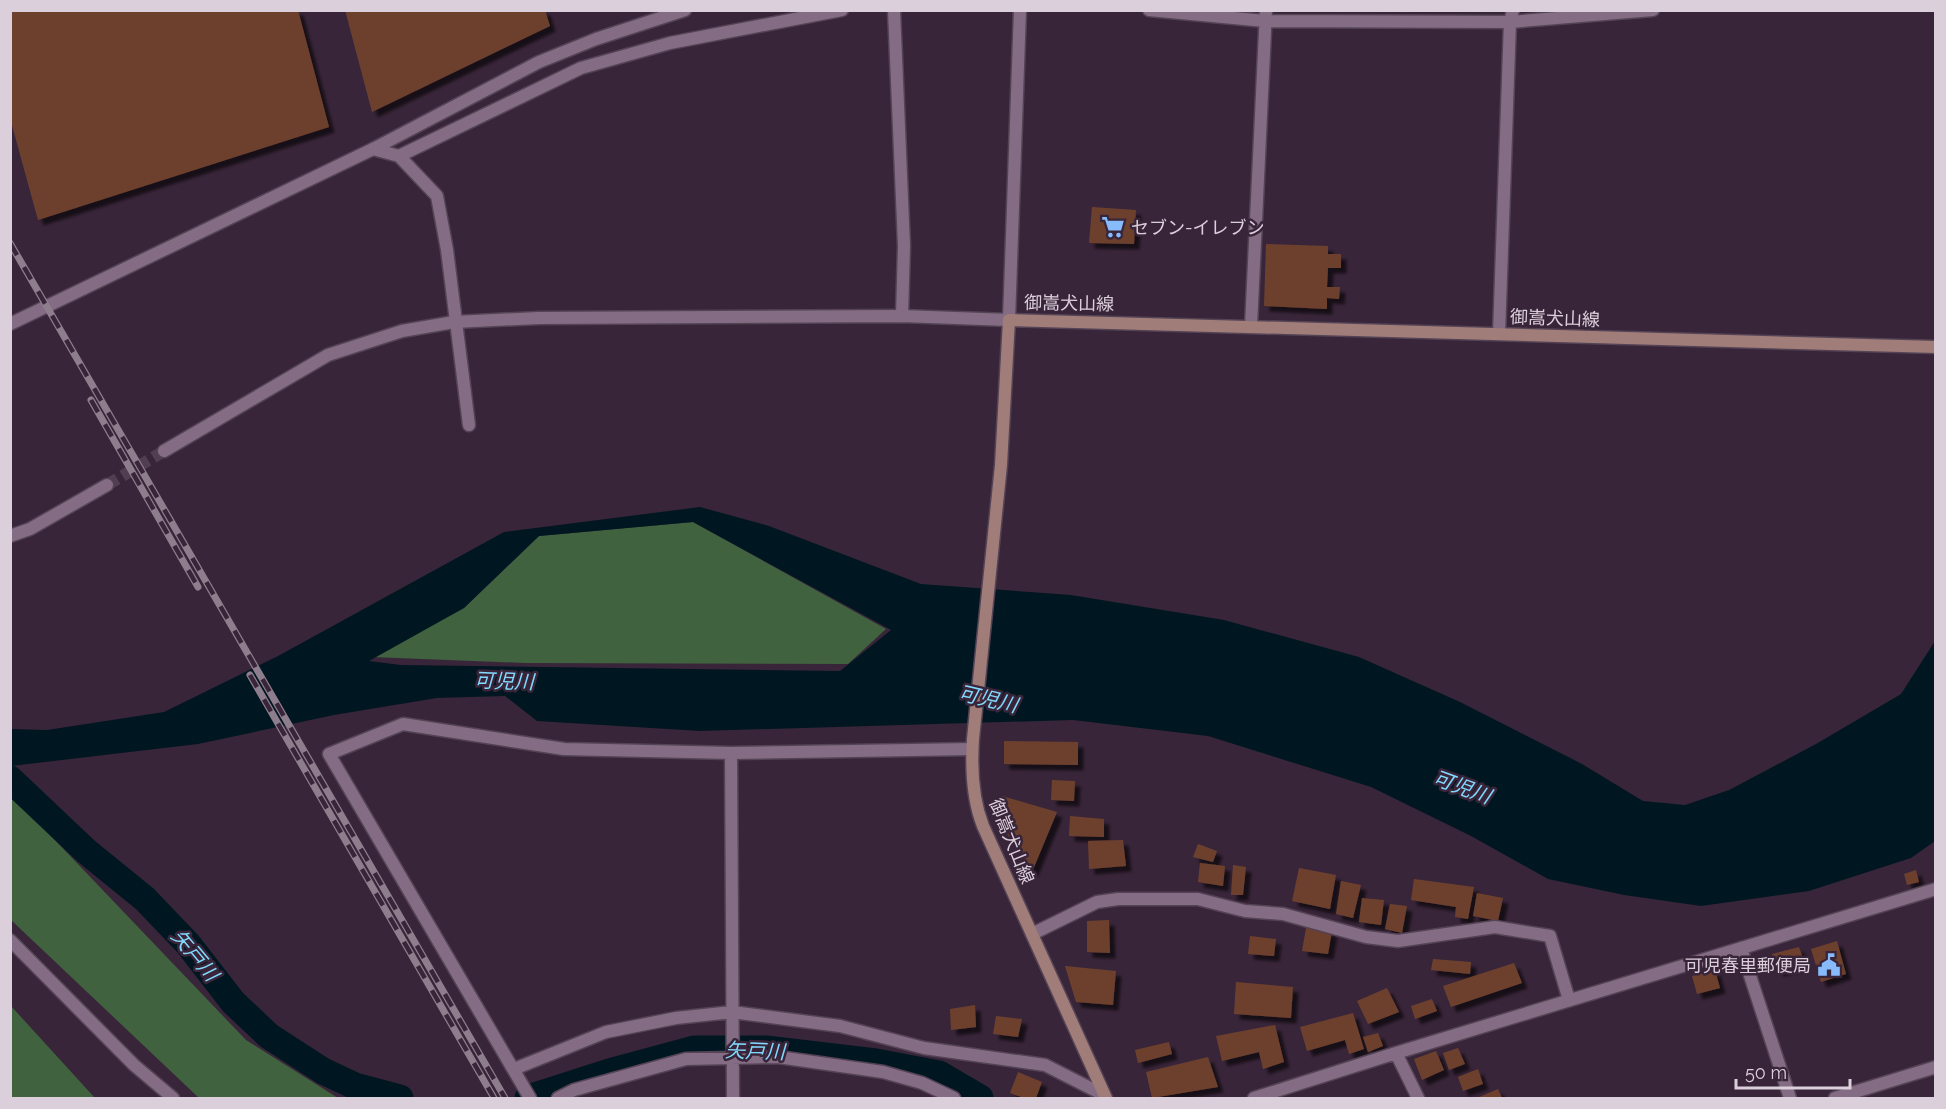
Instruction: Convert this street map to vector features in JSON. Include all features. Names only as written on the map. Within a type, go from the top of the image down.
[{"type":"main road","name":"御嵩犬山線","points":[[1105,1096],[976,809],[972,779],[973,744],[990,559],[1001,465],[1009,320],[1935,347]]},
{"type":"street","points":[[10,324],[373,149],[539,62],[596,39],[685,10]]},
{"type":"street","points":[[399,156],[581,68],[670,43],[842,10]]},
{"type":"street","points":[[894,10],[904,246],[902,316]]},
{"type":"street","points":[[164,451],[328,355],[402,331],[454,322],[539,318],[902,316],[1009,320],[1020,10]]},
{"type":"street","points":[[1149,10],[1265,16],[1511,16],[1653,10]]},
{"type":"street","points":[[1251,326],[1265,16]]},
{"type":"street","points":[[1499,334],[1511,16]]},
{"type":"street","points":[[373,149],[399,156],[437,196],[447,250],[468,425]]},
{"type":"street","points":[[10,536],[30,529],[107,485]]},
{"type":"street","points":[[530,1098],[329,754],[403,724],[564,749],[731,753],[973,744]]},
{"type":"street","points":[[731,753],[733,1098]]},
{"type":"street","points":[[1254,1098],[1935,889]]},
{"type":"street","points":[[1032,934],[1096,902],[1118,899],[1198,899],[1245,911],[1283,914],[1366,937],[1398,942],[1495,927],[1550,936],[1569,1000]]},
{"type":"street","points":[[10,940],[134,1065],[173,1098]]},
{"type":"street","points":[[1741,948],[1790,1098]]},
{"type":"street","points":[[514,1069],[606,1032],[676,1018],[732,1016],[840,1026],[924,1048],[1045,1065],[1105,1096]]},
{"type":"street","points":[[1396,1053],[1418,1098]]},
{"type":"street","points":[[558,1098],[574,1090],[686,1059],[734,1058],[800,1059],[883,1072],[922,1083],[954,1098]]},
{"type":"street","points":[[1835,1098],[1935,1067]]},
{"type":"green space","points":[[693,522],[886,629],[848,664],[525,663],[372,657],[464,608],[539,536]]},
{"type":"green space","points":[[10,793],[246,1040],[338,1098],[199,1098],[11,920]]},
{"type":"green space","points":[[11,1006],[95,1098],[11,1098]]},
{"type":"water","name":"可児川","points":[[700,507],[769,526],[921,584],[1071,595],[1224,620],[1359,657],[1460,702],[1582,764],[1643,801],[1685,805],[1729,790],[1816,744],[1901,694],[1935,641],[1935,841],[1911,858],[1809,891],[1701,906],[1624,895],[1548,879],[1471,836],[1371,787],[1208,736],[1073,720],[700,731],[537,721],[505,696],[437,698],[334,715],[198,744],[11,766],[11,729],[47,730],[164,712],[278,656],[504,532]],"holes":[[[693,522],[891,630],[840,671],[401,665],[369,661],[464,608],[539,536]]]},
{"type":"building","points":[[10,10],[298,10],[329,127],[38,220],[10,118]]},
{"type":"building","points":[[345,10],[545,10],[550,26],[372,112]]},
{"type":"building","name":"セブン-イレブン","points":[[1092,207],[1136,210],[1134,244],[1089,243]]},
{"type":"building","points":[[1266,244],[1328,246],[1328,254],[1341,254],[1341,268],[1328,268],[1327,287],[1340,287],[1339,299],[1327,298],[1327,309],[1264,306]]},
{"type":"building","points":[[1004,741],[1078,742],[1078,765],[1004,764]]},
{"type":"building","points":[[1052,780],[1075,781],[1074,801],[1051,800]]},
{"type":"building","points":[[1002,796],[1057,812],[1032,872],[996,817]]},
{"type":"building","points":[[1070,816],[1104,819],[1104,837],[1069,836]]},
{"type":"building","points":[[1123,840],[1126,866],[1089,869],[1088,841]]},
{"type":"building","points":[[1198,844],[1217,851],[1213,862],[1193,857]]},
{"type":"building","points":[[1200,863],[1225,866],[1223,886],[1198,882]]},
{"type":"building","points":[[1233,865],[1246,867],[1243,895],[1231,895]]},
{"type":"building","points":[[1299,868],[1336,875],[1330,909],[1292,901]]},
{"type":"building","points":[[1916,870],[1919,882],[1907,885],[1904,874]]},
{"type":"building","points":[[1414,879],[1474,887],[1468,919],[1455,917],[1456,907],[1411,900]]},
{"type":"building","points":[[1341,881],[1361,885],[1353,918],[1336,914]]},
{"type":"building","points":[[1477,893],[1503,898],[1498,921],[1473,916]]},
{"type":"building","points":[[1362,898],[1384,900],[1381,925],[1359,922]]},
{"type":"building","points":[[1390,904],[1407,906],[1402,933],[1385,929]]},
{"type":"building","points":[[1109,920],[1110,953],[1087,952],[1087,921]]},
{"type":"building","points":[[1306,928],[1332,931],[1328,954],[1302,951]]},
{"type":"building","points":[[1250,936],[1276,939],[1274,956],[1248,954]]},
{"type":"building","points":[[1837,941],[1846,974],[1821,982],[1811,949]]},
{"type":"building","points":[[1799,947],[1805,964],[1778,971],[1772,954]]},
{"type":"building","points":[[1433,959],[1471,962],[1470,974],[1431,970]]},
{"type":"building","points":[[1514,963],[1522,983],[1451,1007],[1443,986]]},
{"type":"building","points":[[1065,966],[1116,971],[1113,1005],[1076,1002]]},
{"type":"building","points":[[1715,970],[1720,988],[1697,994],[1692,976]]},
{"type":"building","points":[[1236,982],[1293,987],[1291,1018],[1234,1014]]},
{"type":"building","points":[[1387,988],[1399,1012],[1368,1024],[1357,1001]]},
{"type":"building","points":[[1432,999],[1437,1011],[1415,1019],[1411,1006]]},
{"type":"building","points":[[975,1005],[976,1027],[951,1030],[950,1009]]},
{"type":"building","points":[[1353,1013],[1364,1049],[1349,1054],[1345,1040],[1307,1051],[1300,1027]]},
{"type":"building","points":[[996,1016],[1022,1019],[1018,1037],[993,1034]]},
{"type":"building","points":[[1275,1025],[1284,1062],[1263,1069],[1259,1052],[1222,1061],[1216,1036]]},
{"type":"building","points":[[1378,1033],[1383,1046],[1368,1052],[1363,1037]]},
{"type":"building","points":[[1169,1042],[1172,1054],[1138,1063],[1135,1050]]},
{"type":"building","points":[[1458,1048],[1465,1064],[1449,1070],[1443,1053]]},
{"type":"building","points":[[1436,1051],[1444,1070],[1422,1080],[1414,1059]]},
{"type":"building","points":[[1208,1057],[1218,1087],[1152,1098],[1146,1072]]},
{"type":"building","points":[[1478,1069],[1483,1084],[1463,1091],[1458,1077]]},
{"type":"building","points":[[1018,1072],[1042,1082],[1036,1098],[1024,1098],[1010,1093]]},
{"type":"building","points":[[1498,1089],[1502,1098],[1477,1098]]},
{"type":"waterway","name":"矢戸川","points":[[10,779],[86,851],[145,899],[188,944],[233,1002],[269,1036],[323,1071],[355,1086],[400,1098]]},
{"type":"waterway","name":"矢戸川","points":[[528,1098],[609,1072],[694,1049],[766,1049],[876,1062],[939,1074],[980,1098]]},
{"type":"tunnel","points":[[107,485],[164,451]]},
{"type":"railway","points":[[10,243],[505,1098]]},
{"type":"railway","points":[[91,400],[198,587]]},
{"type":"railway","points":[[250,675],[494,1098]]},
{"type":"place","name":"セブン-イレブン","points":[[1113,227]]},
{"type":"place","name":"可児春里郵便局","points":[[1829,965]]}]
